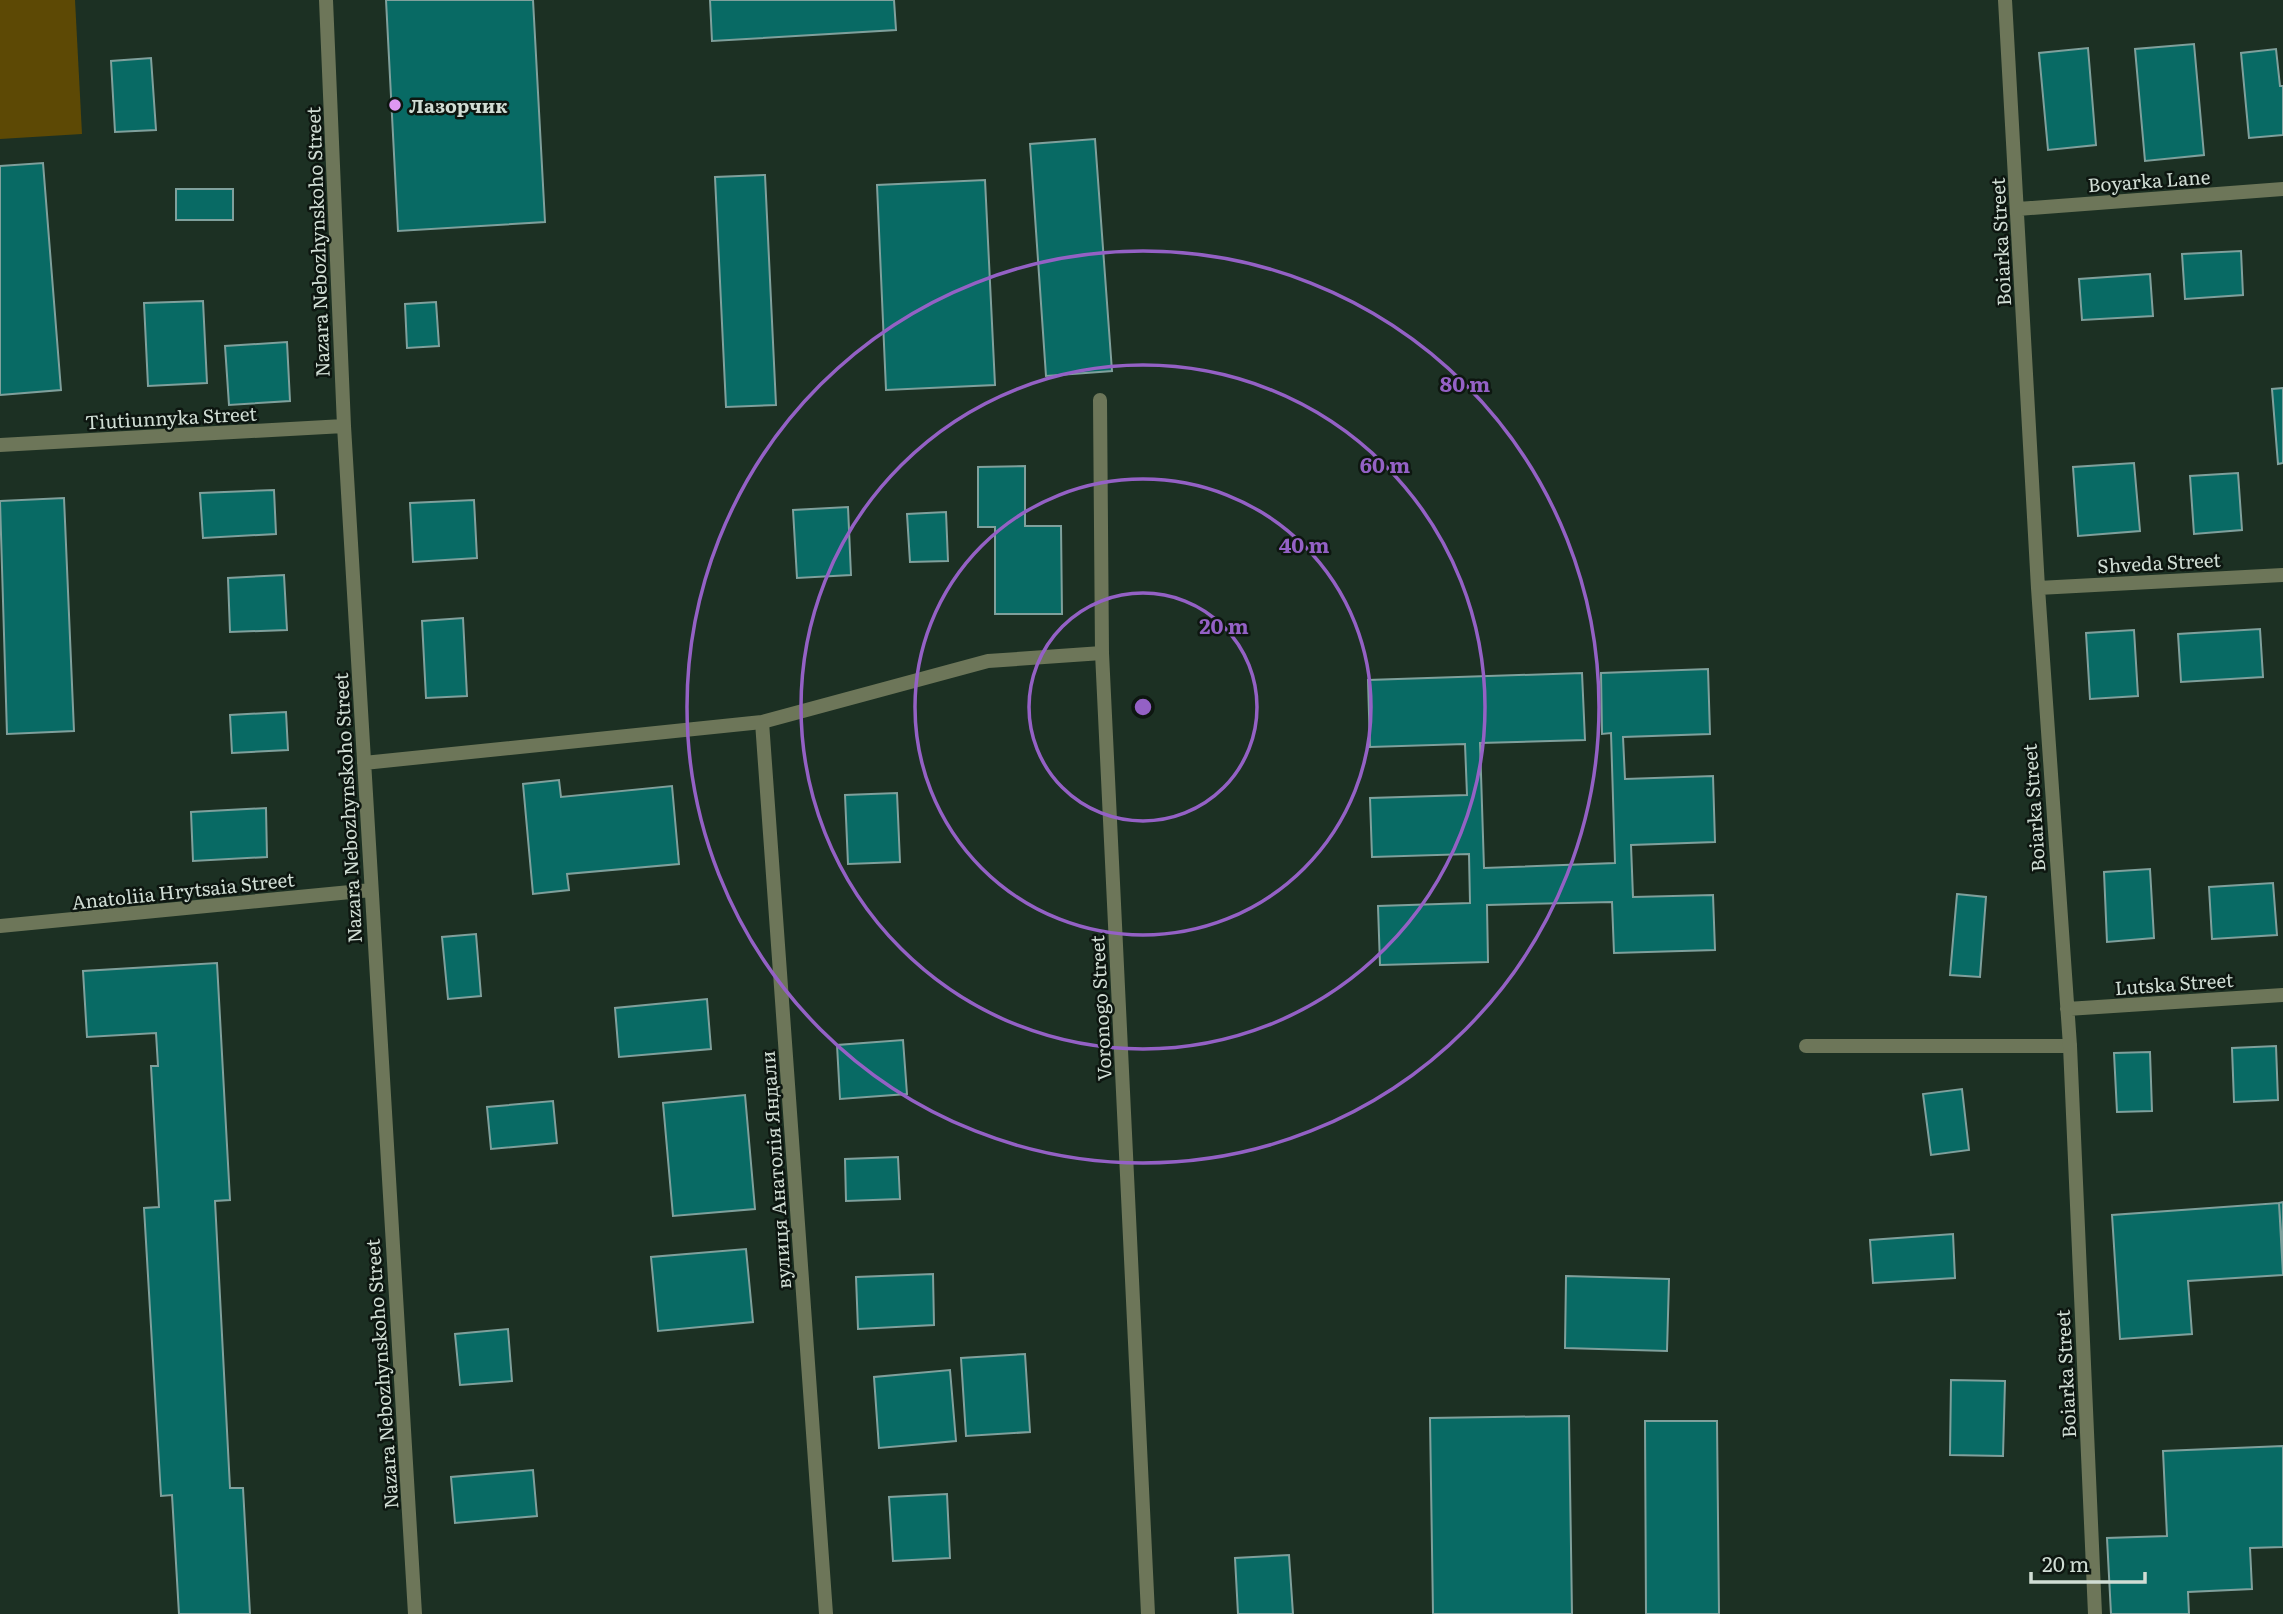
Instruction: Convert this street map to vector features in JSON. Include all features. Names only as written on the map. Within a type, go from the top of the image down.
[{"type":"street","name":"Nazara Nebozhynskoho Street","points":[[326,0],[344,426],[415,1614]]},
{"type":"street","name":"Boiarka Street","points":[[2005,0],[2038,588],[2070,1046],[2095,1614]]},
{"type":"street","name":"Boyarka Lane","points":[[2018,209],[2283,189]]},
{"type":"street","name":"Voronogo Street","points":[[1100,400],[1102,653],[1148,1614]]},
{"type":"street","name":"Tiutiunnyka Street","points":[[0,445],[344,426]]},
{"type":"street","name":"Shveda Street","points":[[2038,588],[2283,575]]},
{"type":"street","points":[[364,763],[762,722],[988,661],[1102,653]]},
{"type":"street","name":"вулиця Анатолія Яндали","points":[[762,722],[827,1614]]},
{"type":"street","name":"Anatoliia Hrytsaia Street","points":[[0,926],[371,890]]},
{"type":"street","name":"Lutska Street","points":[[2067,1009],[2283,995]]},
{"type":"street","points":[[1806,1046],[2070,1046]]},
{"type":"shaded area","points":[[0,0],[75,0],[82,134],[0,139]]},
{"type":"building","points":[[386,0],[533,0],[545,222],[398,231]]},
{"type":"building","points":[[710,0],[894,0],[896,30],[712,41]]},
{"type":"building","points":[[2194,44],[2204,155],[2145,161],[2135,49]]},
{"type":"building","points":[[2088,48],[2096,145],[2048,150],[2039,53]]},
{"type":"building","points":[[2276,49],[2280,86],[2283,86],[2283,135],[2249,138],[2241,53]]},
{"type":"building","points":[[151,58],[156,130],[115,132],[111,61]]},
{"type":"building","points":[[1095,139],[1112,371],[1046,376],[1030,144]]},
{"type":"building","points":[[43,163],[61,390],[0,395],[0,166]]},
{"type":"building","points":[[765,175],[776,405],[726,407],[715,177]]},
{"type":"building","points":[[985,180],[995,385],[886,390],[877,185]]},
{"type":"building","points":[[176,189],[233,189],[233,220],[176,220]]},
{"type":"building","points":[[2241,251],[2243,295],[2185,299],[2182,254]]},
{"type":"building","points":[[2150,274],[2153,316],[2082,320],[2079,279]]},
{"type":"building","points":[[203,301],[207,383],[148,386],[144,303]]},
{"type":"building","points":[[436,302],[439,346],[407,348],[405,304]]},
{"type":"building","points":[[287,342],[290,401],[229,405],[225,346]]},
{"type":"building","points":[[2283,388],[2283,463],[2278,464],[2272,389]]},
{"type":"building","points":[[2134,463],[2140,531],[2078,536],[2073,467]]},
{"type":"building","points":[[1025,466],[1025,526],[1061,526],[1062,614],[995,614],[995,527],[978,527],[978,467]]},
{"type":"building","points":[[2238,473],[2242,530],[2194,534],[2190,476]]},
{"type":"building","points":[[274,490],[276,534],[203,538],[200,493]]},
{"type":"building","points":[[64,498],[74,731],[7,734],[0,501]]},
{"type":"building","points":[[474,500],[477,558],[413,562],[410,503]]},
{"type":"building","points":[[848,507],[851,575],[797,578],[793,510]]},
{"type":"building","points":[[946,512],[948,561],[910,562],[907,514]]},
{"type":"building","points":[[284,575],[287,630],[230,632],[228,578]]},
{"type":"building","points":[[463,618],[467,696],[426,698],[422,621]]},
{"type":"building","points":[[2260,629],[2263,677],[2181,682],[2178,634]]},
{"type":"building","points":[[2134,630],[2138,696],[2090,699],[2086,633]]},
{"type":"building","points":[[1708,669],[1710,734],[1623,737],[1625,779],[1713,776],[1715,842],[1631,845],[1633,897],[1713,895],[1715,950],[1614,953],[1612,902],[1487,905],[1488,962],[1380,965],[1378,906],[1470,903],[1469,854],[1372,857],[1370,798],[1467,795],[1465,744],[1370,747],[1368,680],[1582,673],[1585,740],[1480,743],[1484,868],[1615,863],[1611,733],[1602,734],[1601,673]]},
{"type":"building","points":[[286,712],[288,750],[232,753],[230,715]]},
{"type":"building","points":[[559,780],[561,797],[672,786],[679,864],[567,874],[569,890],[533,894],[523,784]]},
{"type":"building","points":[[897,793],[900,862],[848,864],[845,795]]},
{"type":"building","points":[[266,808],[267,857],[193,861],[191,812]]},
{"type":"building","points":[[2150,869],[2154,938],[2107,942],[2104,872]]},
{"type":"building","points":[[2273,883],[2277,935],[2212,939],[2209,887]]},
{"type":"building","points":[[1957,894],[1986,897],[1980,977],[1950,975]]},
{"type":"building","points":[[476,934],[481,996],[448,999],[442,937]]},
{"type":"building","points":[[217,963],[230,1200],[215,1201],[230,1488],[243,1488],[250,1614],[179,1614],[172,1495],[161,1496],[144,1208],[159,1207],[151,1066],[158,1066],[156,1033],[87,1037],[83,971]]},
{"type":"building","points":[[707,999],[711,1049],[619,1057],[615,1008]]},
{"type":"building","points":[[903,1040],[907,1094],[840,1099],[837,1045]]},
{"type":"building","points":[[2276,1046],[2278,1100],[2234,1102],[2232,1048]]},
{"type":"building","points":[[2150,1052],[2152,1111],[2117,1112],[2114,1053]]},
{"type":"building","points":[[1962,1089],[1969,1150],[1931,1155],[1923,1094]]},
{"type":"building","points":[[745,1095],[755,1209],[673,1216],[663,1103]]},
{"type":"building","points":[[553,1101],[557,1143],[491,1149],[487,1107]]},
{"type":"building","points":[[898,1157],[900,1199],[846,1201],[845,1159]]},
{"type":"building","points":[[2283,1202],[2283,1260],[2279,1203]]},
{"type":"building","points":[[2279,1203],[2283,1275],[2188,1281],[2192,1334],[2120,1339],[2112,1215]]},
{"type":"building","points":[[1953,1234],[1955,1278],[1873,1283],[1870,1240]]},
{"type":"building","points":[[746,1249],[753,1322],[658,1331],[651,1257]]},
{"type":"building","points":[[933,1274],[934,1325],[858,1329],[856,1277]]},
{"type":"building","points":[[1566,1276],[1669,1279],[1667,1351],[1565,1348]]},
{"type":"building","points":[[508,1329],[512,1381],[460,1385],[455,1334]]},
{"type":"building","points":[[1025,1354],[1030,1432],[966,1436],[961,1358]]},
{"type":"building","points":[[950,1370],[956,1441],[879,1448],[874,1377]]},
{"type":"building","points":[[1951,1380],[2005,1381],[2003,1456],[1950,1455]]},
{"type":"building","points":[[1569,1416],[1572,1614],[1433,1614],[1430,1418]]},
{"type":"building","points":[[1645,1421],[1717,1421],[1719,1614],[1646,1614]]},
{"type":"building","points":[[2283,1446],[2283,1547],[2250,1548],[2252,1589],[2188,1592],[2189,1614],[2111,1614],[2107,1538],[2167,1536],[2163,1451]]},
{"type":"building","points":[[533,1470],[537,1516],[455,1523],[451,1477]]},
{"type":"building","points":[[947,1494],[950,1558],[893,1561],[889,1497]]},
{"type":"building","points":[[1289,1555],[1293,1614],[1238,1614],[1235,1558]]},
{"type":"place","name":"Лазорчик","points":[[395,105]]}]
